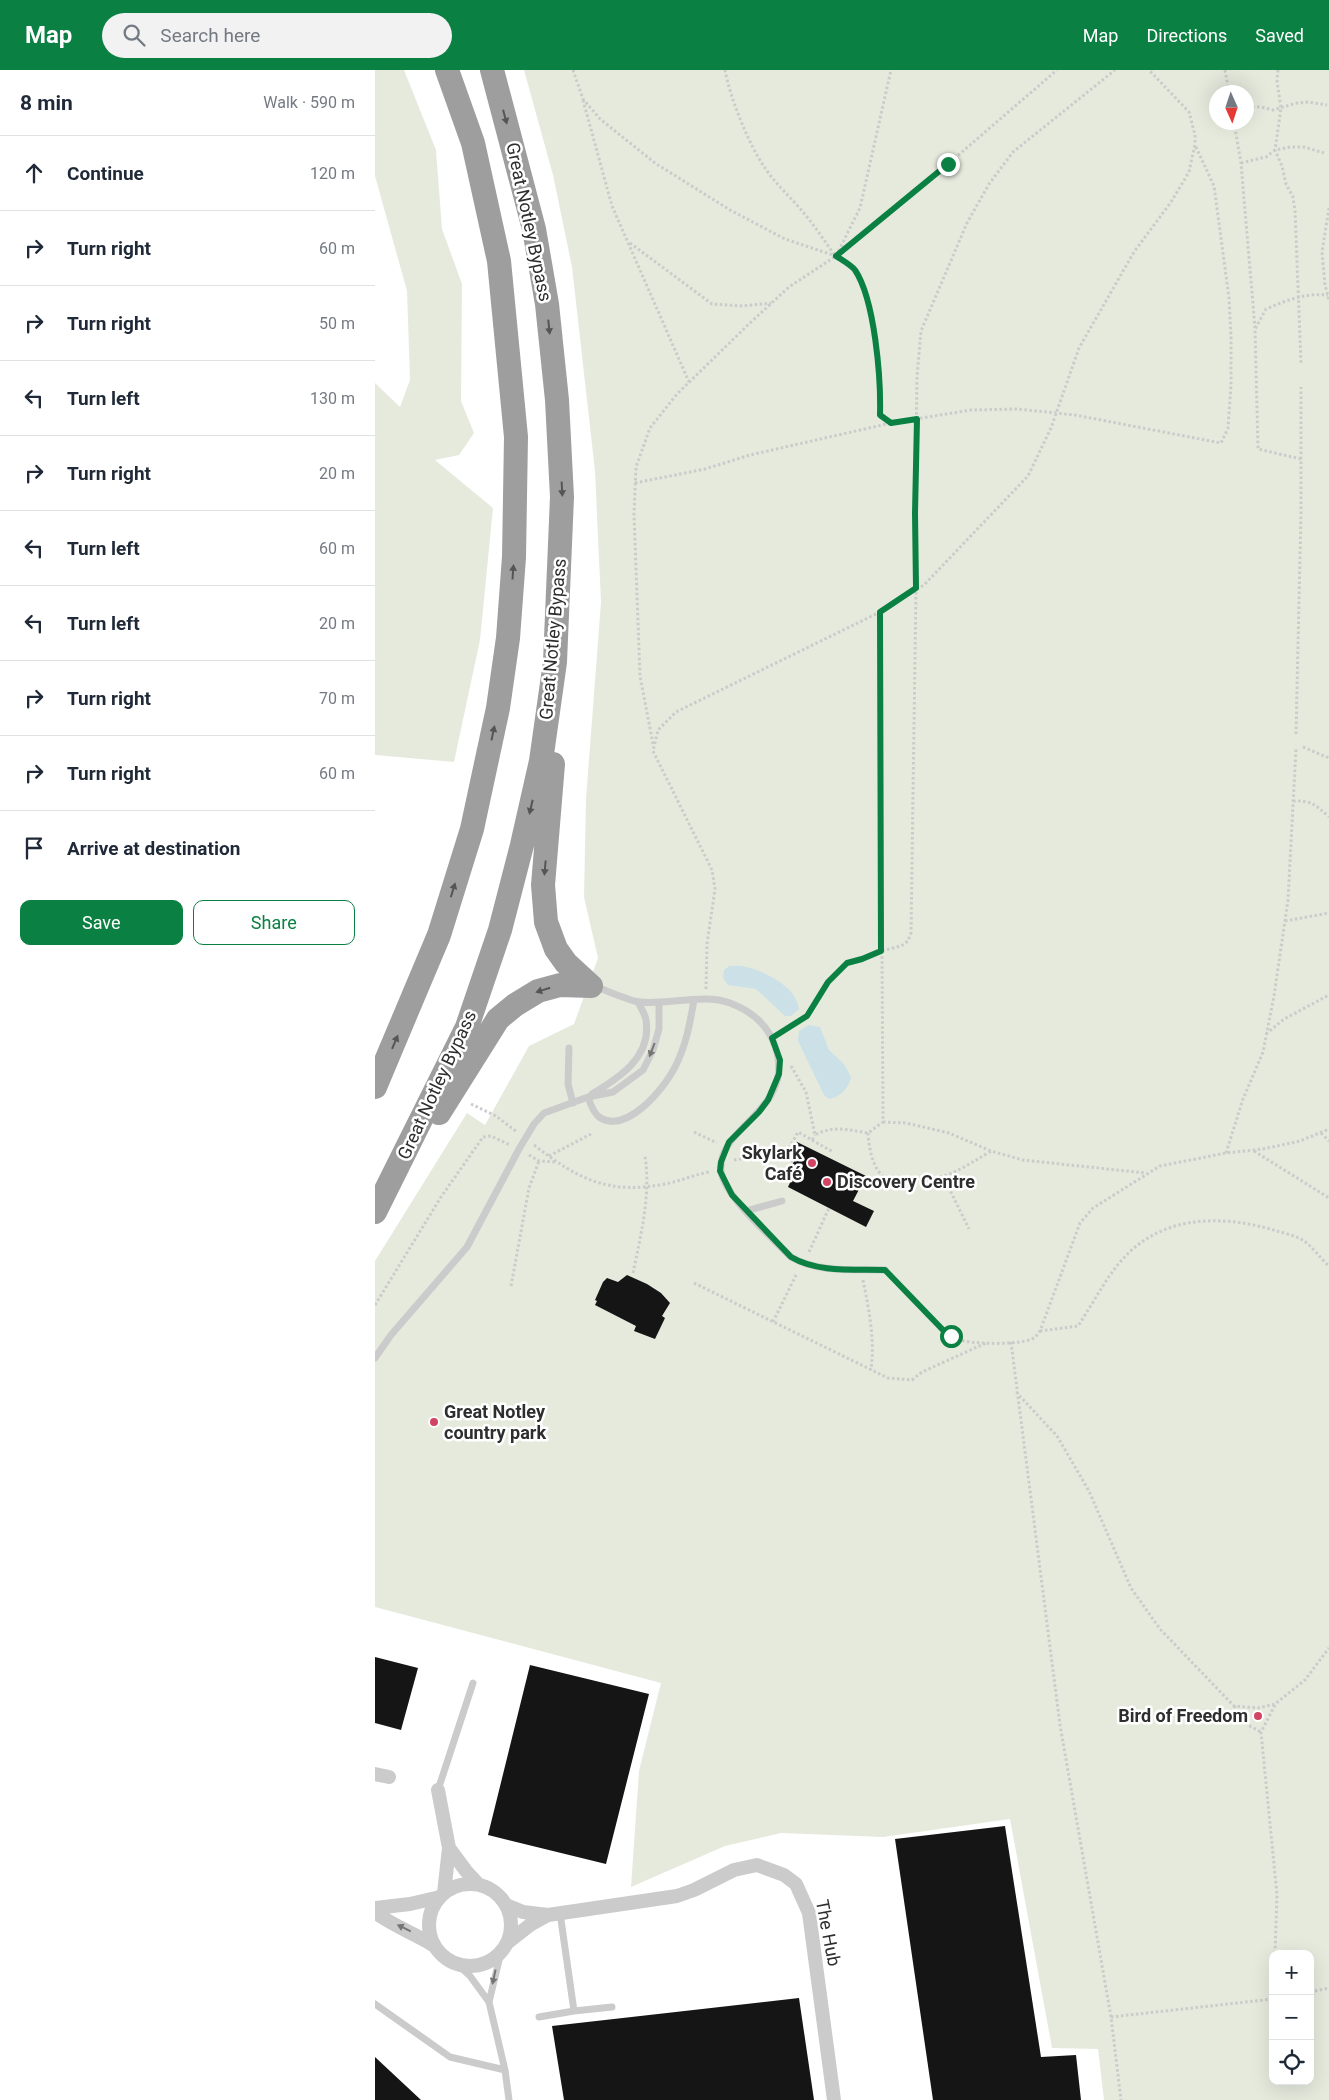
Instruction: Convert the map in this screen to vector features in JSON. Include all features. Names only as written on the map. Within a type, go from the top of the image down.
[{"type":"highway","points":[[375,1087],[439,935],[472,829],[498,708],[508,638],[514,557],[516,437],[499,261],[473,143],[447,70]]},
{"type":"highway","name":"Great Notley Bypass","points":[[376,1211],[467,1027],[500,930],[541,762],[555,662],[562,497],[557,400],[547,304],[534,229],[492,70]]},
{"type":"highway","points":[[555,662],[553,760],[543,885],[546,922],[557,949],[566,963],[591,986]]},
{"type":"highway","points":[[376,1211],[498,1019],[515,1005],[538,991],[560,985],[591,986]]},
{"type":"street","points":[[433,1945],[429,1933],[429,1920],[432,1908],[442,1895],[449,1848],[438,1790]]},
{"type":"street","points":[[449,1848],[466,1872],[479,1885]]},
{"type":"street","name":"The Hub","points":[[506,1905],[523,1912],[554,1914],[677,1896],[745,1866],[757,1865],[784,1875],[796,1884],[809,1913],[835,2100]]},
{"type":"street","points":[[375,1908],[410,1904],[442,1895],[461,1885],[479,1885],[490,1889],[506,1905],[511,1918],[511,1930],[504,1948],[495,1958],[481,1965],[458,1965],[448,1961],[433,1945],[414,1933],[382,1918],[375,1912]]},
{"type":"street","name":"The Hub","points":[[504,1948],[531,1925],[554,1914]]},
{"type":"lane","points":[[591,986],[638,1002],[706,999],[729,1003],[750,1014],[767,1027],[780,1060],[779,1074],[768,1100],[727,1146],[720,1171],[732,1195],[791,1257],[802,1263],[836,1269],[885,1270]]},
{"type":"lane","points":[[588,1097],[597,1116],[608,1121],[618,1122],[646,1105],[659,1091],[675,1068],[691,1020],[693,1000]]},
{"type":"lane","points":[[375,1358],[391,1335],[467,1247],[534,1124],[544,1113],[588,1097],[622,1076],[635,1062],[647,1039],[646,1019],[638,1002]]},
{"type":"lane","points":[[588,1097],[613,1092],[643,1070],[653,1050],[659,1028],[659,1002]]},
{"type":"lane","points":[[569,1048],[568,1084],[573,1103]]},
{"type":"lane","points":[[747,1212],[782,1201]]},
{"type":"lane","points":[[438,1790],[473,1683]]},
{"type":"lane","points":[[554,1914],[574,2011]]},
{"type":"lane","points":[[489,2002],[504,1948]]},
{"type":"lane","points":[[458,1965],[470,1976],[489,2002],[505,2070],[509,2100]]},
{"type":"lane","points":[[375,2004],[450,2057],[505,2070]]},
{"type":"lane","points":[[539,2016],[612,2008]]},
{"type":"path","points":[[573,70],[613,206],[689,382]]},
{"type":"path","points":[[725,70],[727,83],[744,127],[765,168],[808,217],[836,256],[854,270],[867,299],[874,334],[881,388],[880,415],[891,423]]},
{"type":"path","points":[[836,256],[860,208],[891,70]]},
{"type":"path","points":[[654,746],[640,676],[634,514],[636,467],[650,428],[689,382],[789,287],[836,256],[948,164],[1057,70]]},
{"type":"path","points":[[772,1038],[807,1016],[828,982],[847,963],[901,946],[909,941],[911,933],[916,588],[915,513],[921,331],[967,222],[989,184],[1013,152],[1115,70]]},
{"type":"path","points":[[706,999],[707,944],[715,889],[712,870],[653,751],[658,730],[676,712],[880,612],[916,588],[924,585],[1028,476],[1051,428],[1055,412],[1079,348],[1135,252],[1171,202],[1189,172],[1195,135],[1189,112],[1149,70]]},
{"type":"path","points":[[1225,70],[1228,85]]},
{"type":"path","points":[[1278,70],[1277,81],[1281,108],[1275,150],[1294,204],[1301,363]]},
{"type":"path","points":[[583,99],[601,119],[655,163],[730,210],[785,239],[836,256]]},
{"type":"path","points":[[1254,107],[1273,110],[1287,105],[1308,102],[1327,105]]},
{"type":"path","points":[[1235,130],[1241,163],[1255,328],[1258,449],[1301,459]]},
{"type":"path","points":[[635,483],[705,469],[750,455],[891,423],[971,410],[1017,409],[1055,412],[1221,443],[1228,428],[1231,384],[1229,298],[1214,186],[1195,144]]},
{"type":"path","points":[[1241,163],[1266,157],[1275,150],[1305,147],[1324,153]]},
{"type":"path","points":[[1329,208],[1322,252],[1329,300]]},
{"type":"path","points":[[629,242],[712,304],[743,306],[772,303]]},
{"type":"path","points":[[1255,328],[1266,309],[1297,297],[1313,294],[1328,296]]},
{"type":"path","points":[[1297,734],[1301,387]]},
{"type":"path","points":[[880,612],[883,1122]]},
{"type":"path","points":[[1303,747],[1329,758]]},
{"type":"path","points":[[1226,1153],[1243,1099],[1263,1052],[1288,900],[1296,748]]},
{"type":"path","points":[[1293,801],[1307,801],[1319,807],[1329,817]]},
{"type":"path","points":[[1285,921],[1329,913]]},
{"type":"path","points":[[1266,1034],[1283,1019],[1329,995]]},
{"type":"path","points":[[780,1060],[790,1064],[806,1092],[815,1135]]},
{"type":"path","points":[[471,1104],[496,1116],[557,1162],[578,1175],[612,1187],[647,1187],[666,1184],[707,1172],[720,1171]]},
{"type":"path","points":[[811,1140],[815,1135],[829,1129],[838,1128],[868,1133],[883,1122],[897,1122],[949,1133],[991,1151],[1023,1160],[1146,1174]]},
{"type":"path","points":[[885,1270],[943,1330],[963,1341],[1011,1342],[1031,1340],[1041,1331],[1080,1224],[1093,1208],[1160,1166],[1226,1153],[1300,1142],[1329,1129]]},
{"type":"path","points":[[694,1132],[709,1141],[727,1146]]},
{"type":"path","points":[[784,1157],[798,1132],[833,1152]]},
{"type":"path","points":[[868,1133],[873,1162],[880,1173],[888,1180],[926,1182],[944,1178],[991,1151]]},
{"type":"path","points":[[1321,1133],[1329,1141]]},
{"type":"path","points":[[549,1156],[591,1134]]},
{"type":"path","points":[[375,1305],[441,1197],[483,1137],[491,1136],[519,1149],[539,1162],[557,1162]]},
{"type":"path","points":[[1253,1150],[1329,1198]]},
{"type":"path","points":[[729,1160],[779,1153],[794,1162]]},
{"type":"path","points":[[633,1273],[645,1212],[647,1187],[645,1156]]},
{"type":"path","points":[[511,1286],[529,1188],[539,1162]]},
{"type":"path","points":[[944,1178],[969,1229]]},
{"type":"path","points":[[1041,1331],[1078,1326],[1113,1270],[1137,1245],[1159,1231],[1191,1222],[1227,1221],[1250,1224],[1300,1238],[1329,1266]]},
{"type":"path","points":[[861,1269],[871,1319],[873,1355],[871,1370]]},
{"type":"path","points":[[694,1283],[888,1378],[912,1380],[922,1372],[988,1342]]},
{"type":"path","points":[[1011,1342],[1060,1725],[1111,2017],[1121,2100]]},
{"type":"path","points":[[1016,1392],[1057,1436],[1089,1491],[1131,1588],[1160,1629],[1234,1706],[1248,1726],[1261,1732]]},
{"type":"path","points":[[1275,1950],[1277,1895],[1261,1732],[1275,1704],[1305,1680],[1329,1648]]},
{"type":"path","points":[[1234,1706],[1258,1708],[1275,1704]]},
{"type":"path","points":[[1314,1991],[1329,1988]]},
{"type":"path","points":[[1111,2017],[1269,1999]]},
{"type":"shaded area","points":[[375,70],[404,70],[436,150],[442,229],[462,284],[461,401],[474,433],[459,455],[435,460],[493,508],[480,640],[454,762],[375,755],[375,383],[400,407],[410,380],[407,291],[375,176]]},
{"type":"shaded area","name":"Great Notley country park","points":[[524,70],[1329,70],[1329,2100],[1104,2100],[1098,2049],[1052,2048],[1010,1819],[883,1837],[781,1833],[725,1846],[631,1887],[639,1771],[661,1683],[375,1607],[375,1261],[467,1113],[485,1125],[529,1046],[574,1024],[598,958],[584,897],[586,799],[601,602],[595,471],[572,267],[553,175]]},
{"type":"water","points":[[729,966],[742,966],[771,976],[793,994],[799,1009],[791,1016],[785,1016],[756,989],[728,985],[723,978],[724,970]]},
{"type":"water","points":[[809,1025],[820,1027],[829,1050],[844,1064],[851,1077],[844,1091],[833,1098],[829,1099],[824,1095],[798,1041],[799,1031]]},
{"type":"building","name":"Discovery Centre","points":[[797,1142],[866,1176],[853,1201],[874,1211],[866,1227],[788,1187],[795,1172],[790,1170],[795,1159],[790,1156]]},
{"type":"building","points":[[627,1275],[661,1293],[670,1303],[662,1316],[665,1318],[655,1339],[634,1331],[636,1326],[595,1305],[597,1301],[595,1300],[603,1282],[607,1278],[618,1282]]},
{"type":"building","points":[[375,1657],[418,1668],[401,1730],[375,1723]]},
{"type":"building","points":[[530,1665],[649,1694],[606,1864],[488,1835]]},
{"type":"building","points":[[1005,1826],[1041,2057],[1076,2055],[1081,2100],[933,2100],[895,1839]]},
{"type":"building","points":[[799,1998],[814,2100],[564,2100],[552,2026]]},
{"type":"building","points":[[375,2057],[421,2100],[375,2100]]},
{"type":"place","name":"Skylark Café","points":[[812,1163]]},
{"type":"place","name":"Discovery Centre","points":[[827,1182]]},
{"type":"place","name":"Great Notley country park","points":[[434,1422]]},
{"type":"place","name":"Bird of Freedom","points":[[1258,1716]]},
{"type":"route","points":[[948,164],[836,256],[854,270],[867,299],[881,388],[880,415],[891,423],[917,419],[916,588],[880,612],[881,951],[847,963],[828,982],[807,1016],[772,1038],[780,1060],[779,1074],[768,1100],[759,1112],[729,1142],[721,1162],[720,1171],[732,1195],[791,1257],[802,1263],[836,1269],[885,1270],[951,1336]]}]
